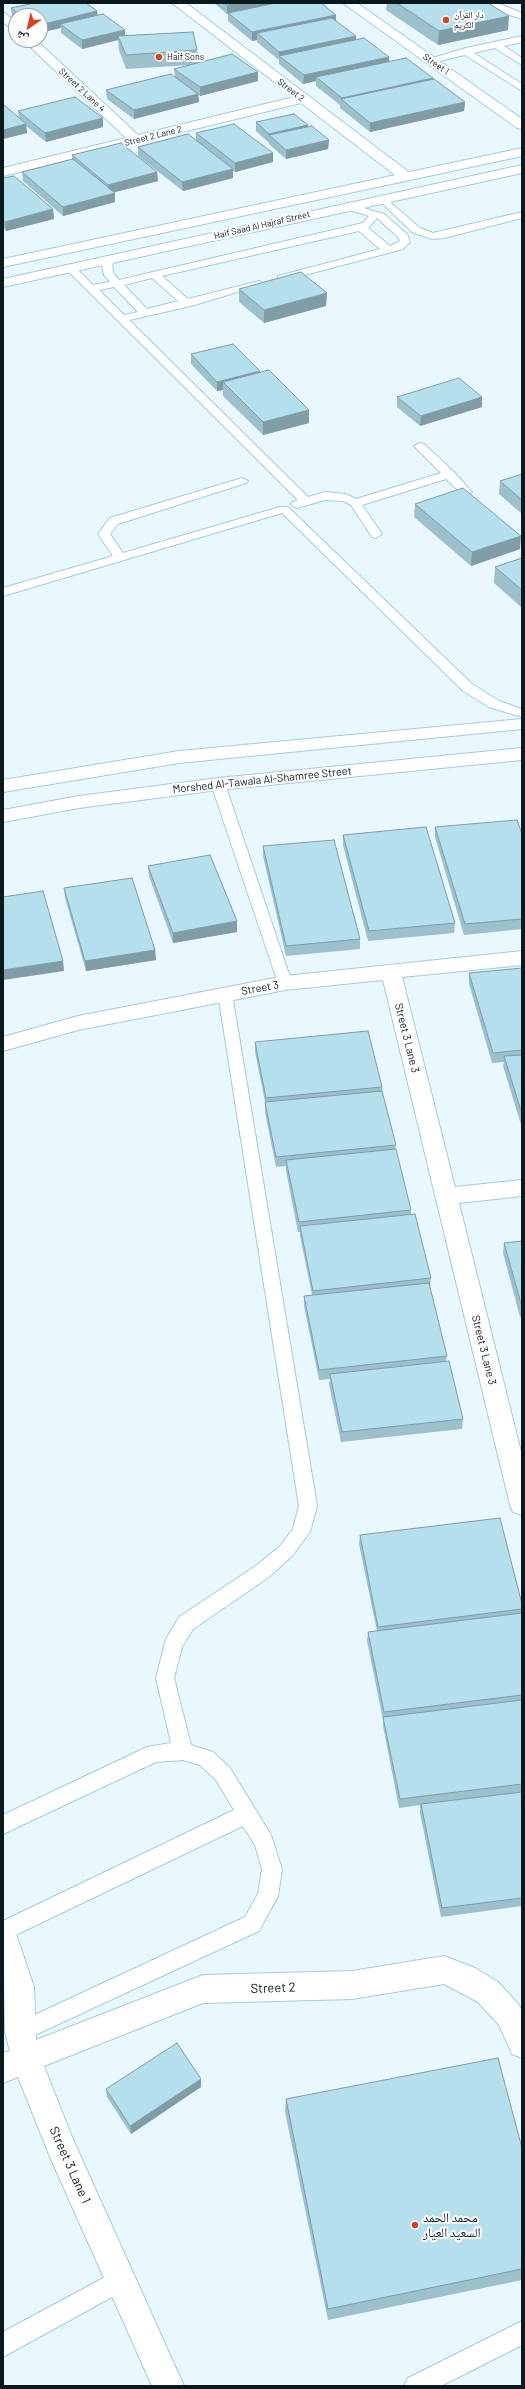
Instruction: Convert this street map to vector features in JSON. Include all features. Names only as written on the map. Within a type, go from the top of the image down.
[{"type":"street","name":"Street 2","points":[[178,3],[302,100],[405,176]]},
{"type":"street","name":"Street 1","points":[[350,3],[522,125]]},
{"type":"street","name":"Street 2 Lane 4","points":[[38,48],[136,140]]},
{"type":"street","name":"Street 2 Lane 2","points":[[3,172],[302,100]]},
{"type":"street","name":"Haif Saad Al Hajraf Street","points":[[3,263],[154,229],[521,152]]},
{"type":"street","name":"Haif Saad Al Hajraf Street","points":[[3,282],[382,198],[522,169]]},
{"type":"street","points":[[154,229],[151,236],[154,240],[173,245]]},
{"type":"street","points":[[114,238],[127,243],[130,251],[127,255]]},
{"type":"street","points":[[3,786],[179,757],[522,724]]},
{"type":"street","points":[[442,762],[436,750],[442,740],[449,736],[522,730]]},
{"type":"street","name":"Morshed Al-Tawala Al-Shamree Street","points":[[3,816],[79,802],[218,784],[522,754]]},
{"type":"street","name":"Street 3","points":[[3,1044],[78,1024],[285,983],[522,958]]},
{"type":"street","name":"Street 3 Lane 3","points":[[391,973],[446,1196],[518,1471],[522,1505]]},
{"type":"street","points":[[446,1196],[522,1188]]},
{"type":"street","name":"Street 3 Lane 1","points":[[3,1935],[20,1988],[16,2053],[61,2146],[122,2279],[168,2386]]},
{"type":"street","name":"Street 2","points":[[16,2053],[203,1989],[352,1985],[444,1970],[466,1978],[488,1992],[509,2015],[522,2044]]},
{"type":"lane","points":[[491,3],[500,9],[522,16]]},
{"type":"lane","points":[[430,60],[522,39]]},
{"type":"lane","points":[[495,44],[522,62]]},
{"type":"lane","points":[[466,51],[522,88]]},
{"type":"lane","points":[[382,198],[416,230],[432,236],[444,235],[522,215]]},
{"type":"lane","points":[[121,319],[188,304],[403,245],[405,239],[383,218],[375,214],[347,206]]},
{"type":"lane","points":[[91,289],[361,228],[371,222],[375,214]]},
{"type":"lane","points":[[361,228],[388,250]]},
{"type":"lane","points":[[110,259],[107,271],[115,283],[145,313]]},
{"type":"lane","points":[[69,267],[306,502]]},
{"type":"lane","points":[[155,275],[188,304]]},
{"type":"lane","points":[[420,446],[450,474],[466,492]]},
{"type":"lane","points":[[355,503],[450,474]]},
{"type":"lane","points":[[120,557],[104,534],[108,525],[114,521],[242,482]]},
{"type":"lane","points":[[3,592],[325,496],[338,496],[355,503],[376,534]]},
{"type":"lane","points":[[284,508],[466,687],[494,704],[522,713]]},
{"type":"lane","points":[[218,784],[285,983]]},
{"type":"lane","points":[[183,1751],[165,1678],[172,1644],[186,1623],[263,1571],[286,1551],[301,1532],[308,1506],[225,994]]},
{"type":"lane","points":[[3,1826],[154,1753],[183,1751],[206,1758],[223,1774],[264,1842],[272,1869],[268,1896],[252,1924],[16,2053]]},
{"type":"lane","points":[[3,1931],[247,1814]]},
{"type":"lane","points":[[3,2345],[122,2279]]},
{"type":"lane","points":[[416,2386],[522,2333]]},
{"type":"building","points":[[34,3],[86,3],[97,11],[48,23],[48,8],[11,8]]},
{"type":"building","points":[[224,3],[238,3],[227,5]]},
{"type":"building","points":[[276,3],[321,3],[336,15],[252,32],[228,13]]},
{"type":"building","points":[[397,3],[488,3],[509,16],[439,31]]},
{"type":"building","points":[[103,14],[125,30],[82,40],[60,24]]},
{"type":"building","points":[[332,18],[356,36],[279,52],[257,33]]},
{"type":"building","points":[[193,32],[197,50],[126,55],[118,36]]},
{"type":"building","points":[[364,38],[389,57],[304,75],[279,56]]},
{"type":"building","points":[[232,54],[258,72],[200,87],[174,69]]},
{"type":"building","points":[[406,58],[433,78],[342,98],[316,77]]},
{"type":"building","points":[[171,74],[198,94],[134,110],[106,90]]},
{"type":"building","points":[[434,79],[465,102],[370,123],[341,99]]},
{"type":"building","points":[[75,97],[103,118],[45,133],[18,111]]},
{"type":"building","points":[[3,104],[26,124],[3,130]]},
{"type":"building","points":[[294,114],[308,125],[269,134],[256,122]]},
{"type":"building","points":[[234,124],[273,153],[235,163],[196,133]]},
{"type":"building","points":[[312,126],[329,140],[286,150],[269,135]]},
{"type":"building","points":[[188,134],[233,169],[182,182],[138,147]]},
{"type":"building","points":[[121,143],[157,172],[108,185],[72,155]]},
{"type":"building","points":[[73,159],[115,193],[63,207],[22,172]]},
{"type":"building","points":[[14,176],[53,209],[5,222],[3,220],[3,178]]},
{"type":"building","points":[[301,272],[327,293],[264,310],[239,289]]},
{"type":"building","points":[[233,344],[260,371],[217,382],[191,354]]},
{"type":"building","points":[[269,370],[309,410],[263,422],[223,382]]},
{"type":"building","points":[[459,378],[482,397],[421,416],[397,397]]},
{"type":"building","points":[[522,474],[522,500],[500,481]]},
{"type":"building","points":[[463,488],[521,536],[472,552],[415,504]]},
{"type":"building","points":[[522,558],[522,590],[495,567]]},
{"type":"building","points":[[517,820],[522,834],[522,919],[465,924],[435,827]]},
{"type":"building","points":[[426,827],[455,923],[369,931],[343,835]]},
{"type":"building","points":[[334,840],[360,939],[286,946],[263,846]]},
{"type":"building","points":[[210,855],[237,921],[173,933],[148,866]]},
{"type":"building","points":[[132,878],[155,950],[85,961],[64,888]]},
{"type":"building","points":[[43,891],[63,961],[3,970],[3,897]]},
{"type":"building","points":[[522,968],[522,1050],[493,1053],[469,973]]},
{"type":"building","points":[[368,1031],[382,1087],[266,1098],[255,1042]]},
{"type":"building","points":[[522,1055],[522,1114],[504,1056]]},
{"type":"building","points":[[382,1091],[396,1145],[276,1157],[265,1102]]},
{"type":"building","points":[[396,1149],[411,1210],[299,1222],[286,1160]]},
{"type":"building","points":[[415,1214],[431,1278],[313,1291],[300,1226]]},
{"type":"building","points":[[522,1241],[522,1307],[504,1243]]},
{"type":"building","points":[[429,1283],[447,1356],[319,1370],[304,1296]]},
{"type":"building","points":[[449,1361],[463,1419],[342,1432],[330,1374]]},
{"type":"building","points":[[500,1518],[522,1609],[378,1627],[360,1535]]},
{"type":"building","points":[[522,1613],[522,1695],[384,1712],[368,1632]]},
{"type":"building","points":[[522,1700],[522,1784],[400,1799],[383,1717]]},
{"type":"building","points":[[522,1792],[522,1898],[442,1908],[421,1804]]},
{"type":"building","points":[[177,2043],[201,2079],[130,2126],[106,2089]]},
{"type":"building","name":"محمد الحمد السعيد العيار","points":[[498,2058],[522,2148],[522,2269],[328,2309],[286,2099]]},
{"type":"place","name":"دار القرآن الكريم","points":[[446,20]]},
{"type":"place","name":"Haif Sons","points":[[159,57]]},
{"type":"place","name":"محمد الحمد السعيد العيار","points":[[415,2225]]}]
